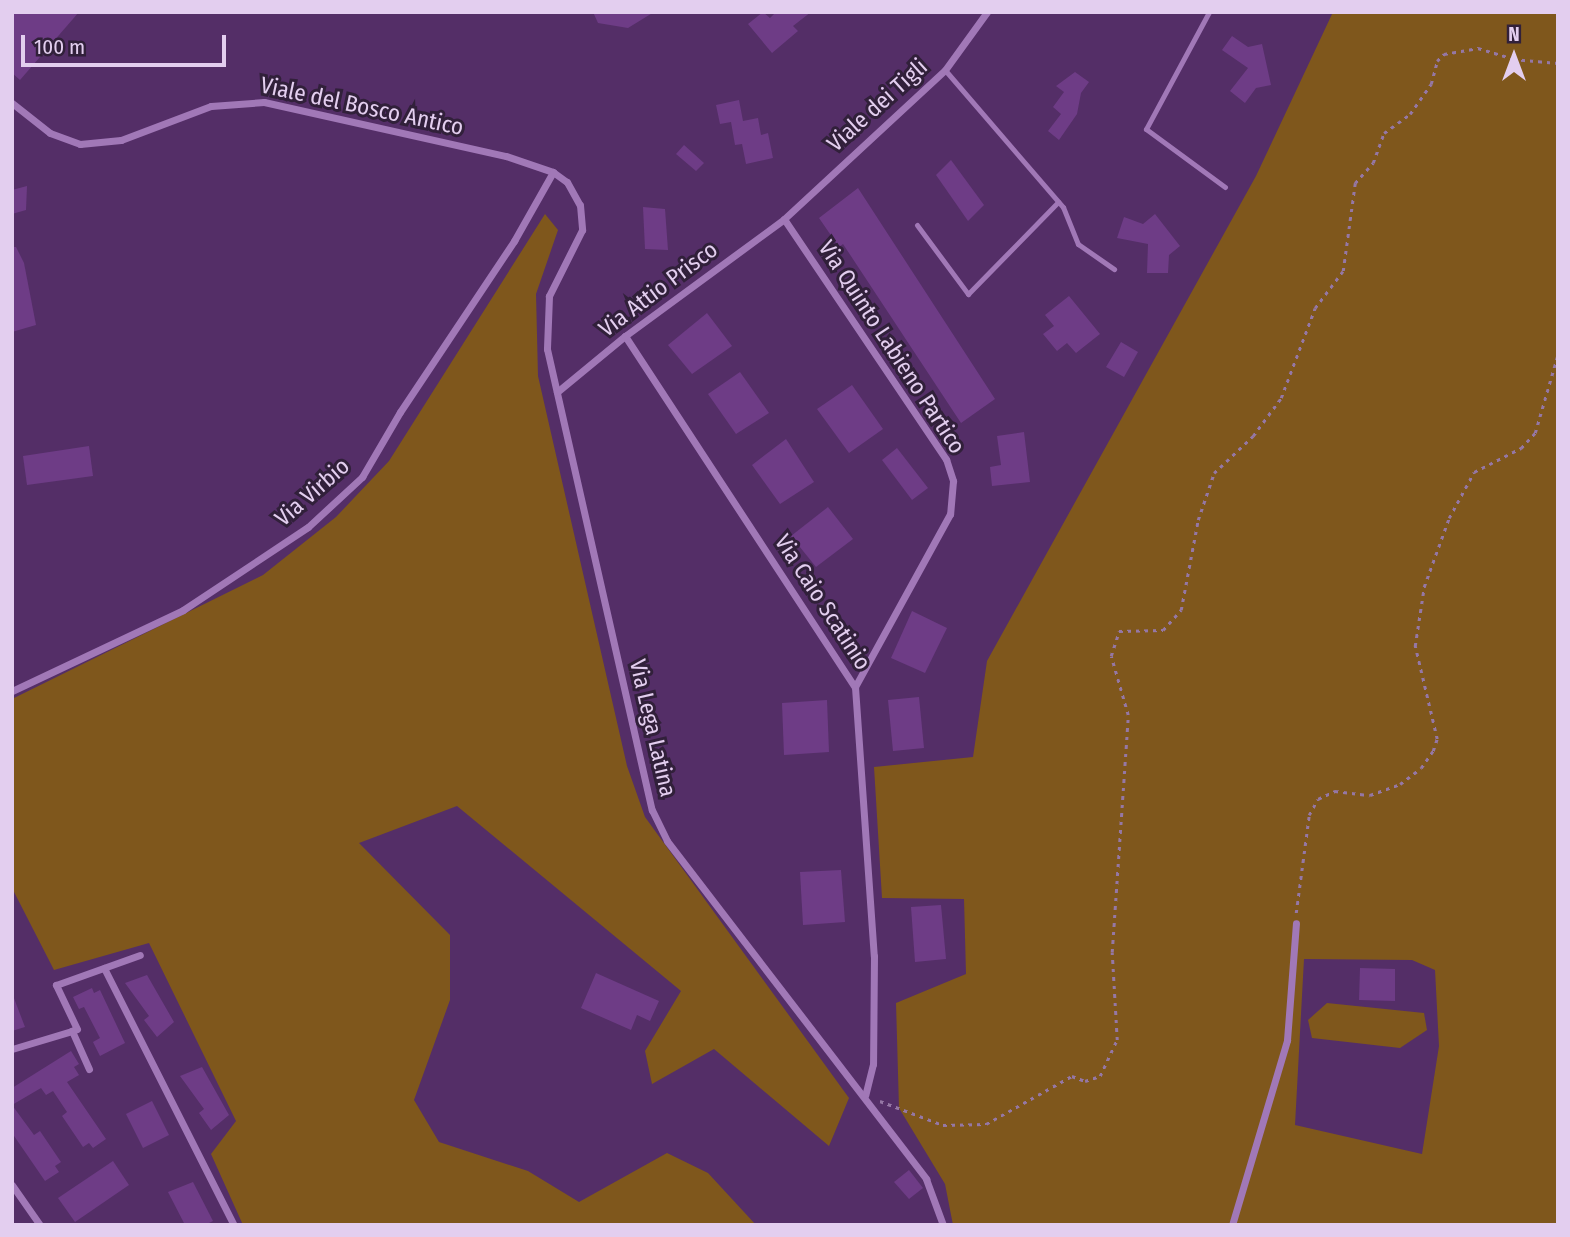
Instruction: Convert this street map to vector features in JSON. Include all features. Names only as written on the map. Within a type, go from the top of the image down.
[{"type":"street","name":"Viale dei Tigli","points":[[785,219],[945,70],[987,12]]},
{"type":"street","name":"Viale del Bosco Antico","points":[[12,103],[57,138],[88,144],[121,140],[211,106],[264,102],[506,156],[553,172]]},
{"type":"street","name":"Via Lega Latina","points":[[553,172],[572,189],[582,217],[580,238],[553,286],[545,315],[547,349],[647,794],[658,827],[864,1095],[930,1186],[943,1225]]},
{"type":"street","name":"Via Virbio","points":[[12,691],[183,610],[308,527],[362,478],[400,412],[514,241],[553,172]]},
{"type":"street","name":"Via Attio Prisco","points":[[557,392],[625,336],[785,219]]},
{"type":"street","name":"Via Quinto Labieno Partico","points":[[785,219],[946,459],[953,481],[950,514],[855,687]]},
{"type":"street","name":"Via Caio Scatinio","points":[[625,336],[855,687],[874,956],[873,1064],[864,1095]]},
{"type":"street","points":[[1232,1225],[1287,1040],[1296,923]]},
{"type":"street","points":[[12,1049],[77,1029],[56,985],[140,955]]},
{"type":"street","points":[[104,968],[234,1225]]},
{"type":"street","points":[[72,1031],[89,1069]]},
{"type":"street","points":[[12,1185],[40,1225]]},
{"type":"lane","points":[[1209,12],[1146,129],[1224,187]]},
{"type":"lane","points":[[945,70],[1058,202],[1070,218],[1077,244],[1114,269]]},
{"type":"lane","points":[[917,225],[968,294],[1058,202]]},
{"type":"path","points":[[864,1095],[943,1125],[986,1124],[1072,1076],[1085,1081],[1100,1076],[1117,1040],[1112,952],[1128,715],[1111,656],[1119,631],[1163,630],[1181,610],[1198,520],[1214,473],[1253,436],[1281,398],[1315,308],[1343,271],[1354,183],[1373,163],[1384,133],[1410,114],[1431,84],[1437,61],[1444,54],[1478,48],[1513,59],[1558,64]]},
{"type":"path","points":[[1296,923],[1309,816],[1318,799],[1335,792],[1370,795],[1400,785],[1433,751],[1437,739],[1415,646],[1424,587],[1449,518],[1474,472],[1521,448],[1535,433],[1558,354]]},
{"type":"shaded area","points":[[1333,12],[1558,12],[1558,1225],[953,1225],[945,1184],[899,1108],[896,1003],[966,974],[964,899],[882,898],[874,767],[973,757],[987,661],[1256,176]],"holes":[[[1304,959],[1412,960],[1435,970],[1439,1046],[1422,1154],[1295,1125]]]},
{"type":"shaded area","points":[[545,214],[558,230],[536,294],[538,376],[627,766],[645,817],[849,1098],[829,1146],[714,1049],[652,1084],[645,1051],[681,991],[457,806],[359,843],[450,935],[450,1000],[414,1100],[439,1142],[528,1171],[579,1202],[667,1153],[708,1173],[756,1225],[243,1225],[211,1154],[236,1121],[149,943],[54,970],[12,888],[12,699],[263,575],[336,517],[389,461]]},
{"type":"shaded area","points":[[1327,1003],[1424,1013],[1427,1030],[1400,1048],[1312,1038],[1308,1020]]},
{"type":"building","points":[[12,12],[79,12],[20,80],[12,73]]},
{"type":"building","points":[[593,12],[654,12],[628,28],[598,23]]},
{"type":"building","points":[[763,12],[770,18],[776,12],[811,12],[793,26],[798,31],[772,53],[748,24]]},
{"type":"building","points":[[1232,36],[1248,47],[1262,44],[1271,85],[1256,88],[1245,103],[1230,91],[1248,68],[1222,50]]},
{"type":"building","points":[[1075,72],[1089,82],[1081,93],[1077,114],[1059,140],[1048,131],[1061,114],[1053,107],[1064,92],[1056,86]]},
{"type":"building","points":[[739,100],[743,121],[758,118],[761,135],[768,133],[773,158],[746,164],[742,144],[735,145],[731,122],[720,124],[716,105]]},
{"type":"building","points":[[684,145],[704,163],[696,171],[676,154]]},
{"type":"building","points":[[951,160],[984,205],[968,221],[936,175]]},
{"type":"building","points":[[27,186],[26,210],[12,214],[12,190]]},
{"type":"building","points":[[858,188],[995,399],[961,423],[843,244],[839,247],[819,218]]},
{"type":"building","points":[[643,207],[665,209],[668,250],[645,249]]},
{"type":"building","points":[[1155,214],[1180,246],[1169,255],[1168,273],[1147,273],[1148,244],[1117,238],[1124,217],[1143,224]]},
{"type":"building","points":[[12,247],[16,247],[24,263],[36,325],[12,332]]},
{"type":"building","points":[[1069,296],[1100,334],[1076,353],[1067,343],[1057,351],[1043,334],[1054,326],[1045,315]]},
{"type":"building","points":[[707,313],[732,346],[692,374],[668,345]]},
{"type":"building","points":[[1121,342],[1138,352],[1124,377],[1106,367]]},
{"type":"building","points":[[740,372],[769,413],[736,434],[708,394]]},
{"type":"building","points":[[852,385],[883,429],[849,453],[817,409]]},
{"type":"building","points":[[1024,432],[1030,482],[992,486],[990,467],[1001,465],[997,436]]},
{"type":"building","points":[[786,439],[814,482],[780,504],[752,465]]},
{"type":"building","points":[[89,446],[93,476],[27,485],[23,456]]},
{"type":"building","points":[[897,448],[928,488],[912,500],[882,460]]},
{"type":"building","points":[[828,507],[853,539],[816,567],[791,536]]},
{"type":"building","points":[[912,611],[947,628],[925,673],[891,658]]},
{"type":"building","points":[[919,697],[924,748],[893,751],[888,700]]},
{"type":"building","points":[[827,700],[829,752],[784,755],[782,703]]},
{"type":"building","points":[[841,870],[845,922],[803,925],[800,872]]},
{"type":"building","points":[[941,905],[946,959],[915,962],[911,907]]},
{"type":"building","points":[[1360,968],[1395,969],[1395,1001],[1359,1000]]},
{"type":"building","points":[[596,973],[659,1001],[650,1021],[637,1015],[631,1030],[581,1008]]},
{"type":"building","points":[[147,975],[174,1022],[157,1037],[144,1020],[149,1016],[125,983]]},
{"type":"building","points":[[92,988],[94,993],[100,990],[125,1043],[100,1056],[93,1042],[100,1038],[84,1007],[79,1009],[73,997]]},
{"type":"building","points":[[12,993],[25,1027],[12,1031]]},
{"type":"building","points":[[71,1051],[79,1064],[74,1067],[79,1075],[67,1082],[106,1139],[93,1148],[89,1143],[83,1147],[62,1116],[67,1112],[53,1091],[46,1095],[41,1088],[12,1105],[12,1088]]},
{"type":"building","points":[[202,1067],[229,1115],[211,1130],[199,1113],[204,1109],[180,1076]]},
{"type":"building","points":[[152,1101],[169,1135],[143,1148],[126,1114]]},
{"type":"building","points":[[12,1105],[34,1135],[40,1131],[61,1162],[55,1166],[59,1172],[45,1181],[12,1133]]},
{"type":"building","points":[[113,1161],[129,1185],[75,1222],[58,1198]]},
{"type":"building","points":[[909,1170],[923,1188],[909,1199],[894,1182]]},
{"type":"building","points":[[193,1182],[213,1221],[205,1225],[185,1225],[168,1192]]}]
